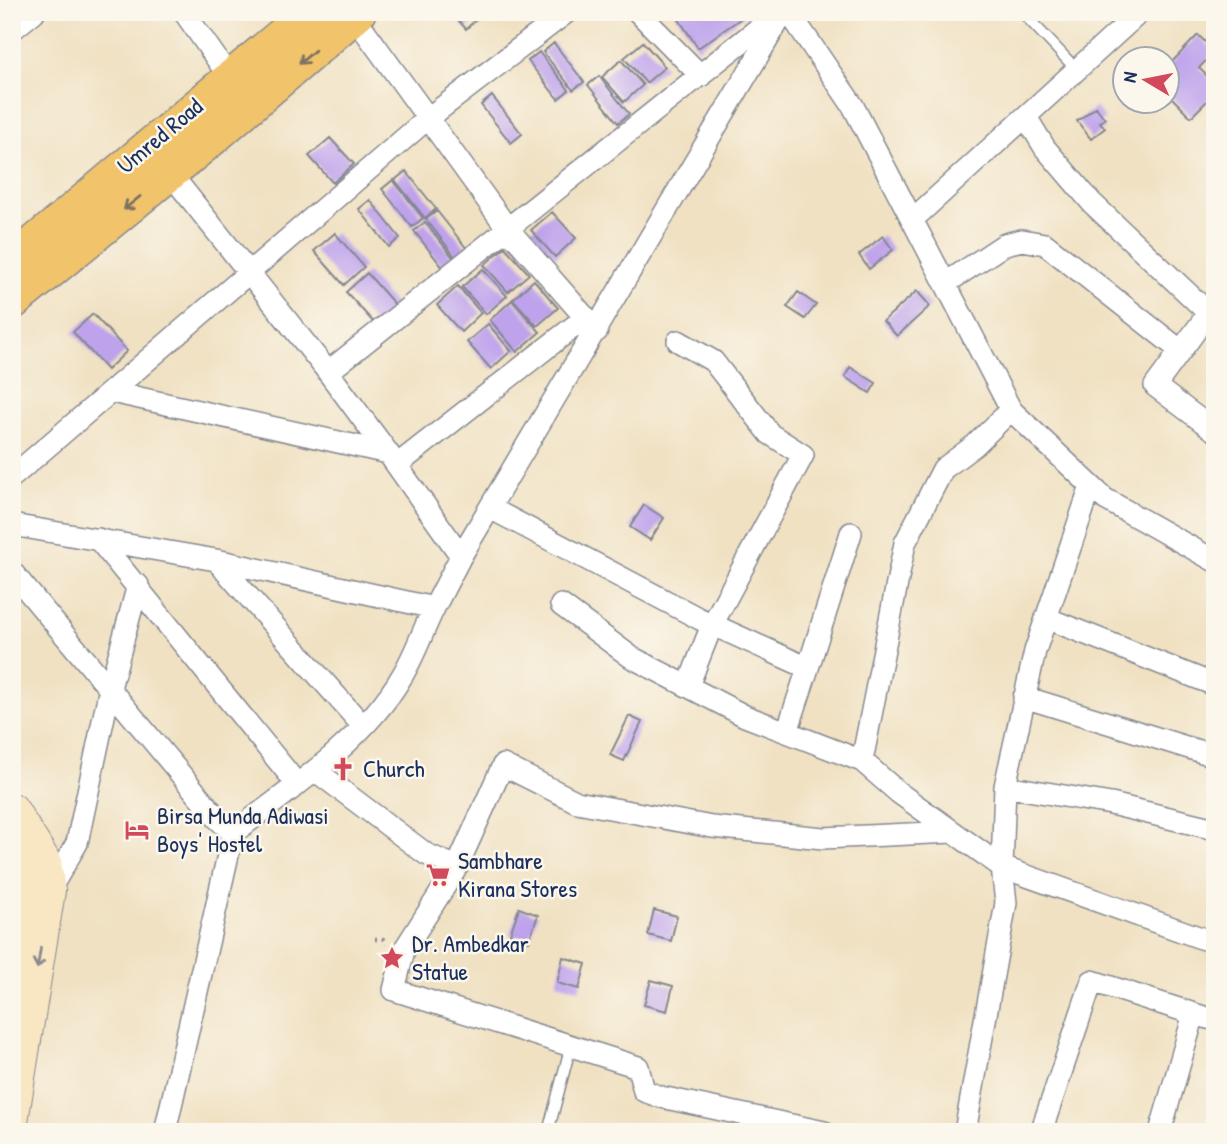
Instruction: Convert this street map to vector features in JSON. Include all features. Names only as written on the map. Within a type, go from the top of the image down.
[{"type":"main road","name":"Umred Road","points":[[12,262],[310,12]]},
{"type":"main road","points":[[12,302],[170,173],[356,14]]},
{"type":"main road","points":[[12,809],[46,862],[50,891],[12,1121]]},
{"type":"main road","points":[[12,847],[25,879],[12,983]]},
{"type":"street","points":[[12,30],[34,12]]},
{"type":"street","points":[[184,12],[230,78]]},
{"type":"street","points":[[12,477],[427,119],[567,12]]},
{"type":"street","points":[[638,12],[701,76]]},
{"type":"street","points":[[328,372],[784,12]]},
{"type":"street","points":[[784,12],[853,106],[1011,410],[1105,499],[1215,561]]},
{"type":"street","points":[[165,1132],[233,833],[316,771],[362,725],[402,676],[461,556],[592,324],[784,12]]},
{"type":"street","points":[[912,220],[1140,12]]},
{"type":"street","points":[[356,14],[427,119],[508,229],[592,324]]},
{"type":"street","points":[[1026,117],[1045,148],[1092,203],[1211,316],[1155,386],[1215,431]]},
{"type":"street","points":[[170,173],[328,372],[461,556]]},
{"type":"street","points":[[946,284],[1005,244],[1022,240],[1045,244],[1181,351]]},
{"type":"street","points":[[112,392],[393,459],[592,324]]},
{"type":"street","points":[[678,341],[713,360],[770,434],[803,455],[712,625],[688,686]]},
{"type":"street","points":[[862,761],[905,543],[943,469],[1011,410]]},
{"type":"street","points":[[965,1132],[1006,903],[1002,867],[1004,786],[1024,697],[1046,618],[1091,486]]},
{"type":"street","points":[[490,508],[712,625],[808,668]]},
{"type":"street","points":[[12,525],[216,560],[434,608]]},
{"type":"street","points":[[787,732],[851,533]]},
{"type":"street","points":[[98,539],[297,784]]},
{"type":"street","points":[[216,560],[362,725]]},
{"type":"street","points":[[12,572],[218,819],[233,833]]},
{"type":"street","points":[[50,891],[77,843],[110,688],[138,585]]},
{"type":"street","points":[[561,605],[631,657],[745,716],[862,761],[899,793],[1002,867],[1215,943]]},
{"type":"street","points":[[1046,618],[1215,685]]},
{"type":"street","points":[[1024,697],[1215,756]]},
{"type":"street","points":[[824,1132],[660,1097],[644,1091],[638,1067],[394,990],[404,950],[457,867],[503,765],[578,802],[712,827],[823,838],[953,832]]},
{"type":"street","points":[[316,771],[426,854],[457,867]]},
{"type":"street","points":[[1004,786],[1111,804],[1215,829]]},
{"type":"street","points":[[1041,1132],[1092,981],[1204,1017],[1160,1132]]},
{"type":"lane","points":[[1022,12],[1077,70]]},
{"type":"lane","points":[[548,1132],[570,1045]]},
{"type":"building","points":[[451,12],[484,12],[466,29]]},
{"type":"building","points":[[674,12],[750,12],[698,48]]},
{"type":"building","points":[[1198,35],[1215,51],[1199,68],[1215,84],[1215,93],[1191,117],[1182,108],[1182,52]]},
{"type":"building","points":[[643,42],[665,67],[646,83],[624,58]]},
{"type":"building","points":[[554,43],[584,82],[573,90],[543,52]]},
{"type":"building","points":[[539,52],[569,90],[558,99],[528,61]]},
{"type":"building","points":[[621,60],[643,85],[624,102],[602,77]]},
{"type":"building","points":[[599,76],[629,114],[618,123],[588,85]]},
{"type":"building","points":[[492,96],[522,134],[511,143],[481,105]]},
{"type":"building","points":[[1096,107],[1105,119],[1100,122],[1105,128],[1091,139],[1077,121]]},
{"type":"building","points":[[330,138],[354,164],[333,183],[309,156]]},
{"type":"building","points":[[406,171],[436,209],[425,218],[395,180]]},
{"type":"building","points":[[393,180],[423,218],[412,227],[382,189]]},
{"type":"building","points":[[370,200],[400,238],[389,247],[359,209]]},
{"type":"building","points":[[437,211],[467,249],[456,258],[426,219]]},
{"type":"building","points":[[552,212],[576,238],[555,257],[531,230]]},
{"type":"building","points":[[425,222],[455,260],[444,269],[414,231]]},
{"type":"building","points":[[335,233],[364,267],[344,285],[314,251]]},
{"type":"building","points":[[883,236],[893,250],[869,269],[859,255]]},
{"type":"building","points":[[505,247],[529,274],[508,292],[484,265]]},
{"type":"building","points":[[483,269],[507,296],[486,314],[462,287]]},
{"type":"building","points":[[367,273],[397,307],[376,325],[346,292]]},
{"type":"building","points":[[534,280],[558,308],[537,326],[513,299]]},
{"type":"building","points":[[458,286],[481,313],[461,332],[437,305]]},
{"type":"building","points":[[917,291],[930,306],[897,336],[883,321]]},
{"type":"building","points":[[798,292],[816,305],[805,319],[787,307]]},
{"type":"building","points":[[512,300],[540,332],[517,352],[490,320]]},
{"type":"building","points":[[93,314],[127,351],[107,370],[73,332]]},
{"type":"building","points":[[488,324],[511,351],[491,369],[467,342]]},
{"type":"building","points":[[850,367],[876,383],[870,393],[845,377]]},
{"type":"building","points":[[644,505],[664,518],[650,540],[630,527]]},
{"type":"building","points":[[629,716],[642,722],[624,761],[610,755]]},
{"type":"building","points":[[519,908],[538,915],[529,941],[510,934]]},
{"type":"building","points":[[654,910],[677,916],[671,941],[648,935]]},
{"type":"building","points":[[563,957],[586,964],[579,989],[557,983]]},
{"type":"building","points":[[651,980],[673,986],[667,1011],[644,1005]]},
{"type":"place","name":"Church","points":[[343,769]]},
{"type":"place","name":"Birsa Munda Adiwasi Boys' Hostel","points":[[137,830]]},
{"type":"place","name":"Sambhare Kirana Stores","points":[[438,875]]},
{"type":"place","name":"Dr. Ambedkar Statue","points":[[392,958]]}]
